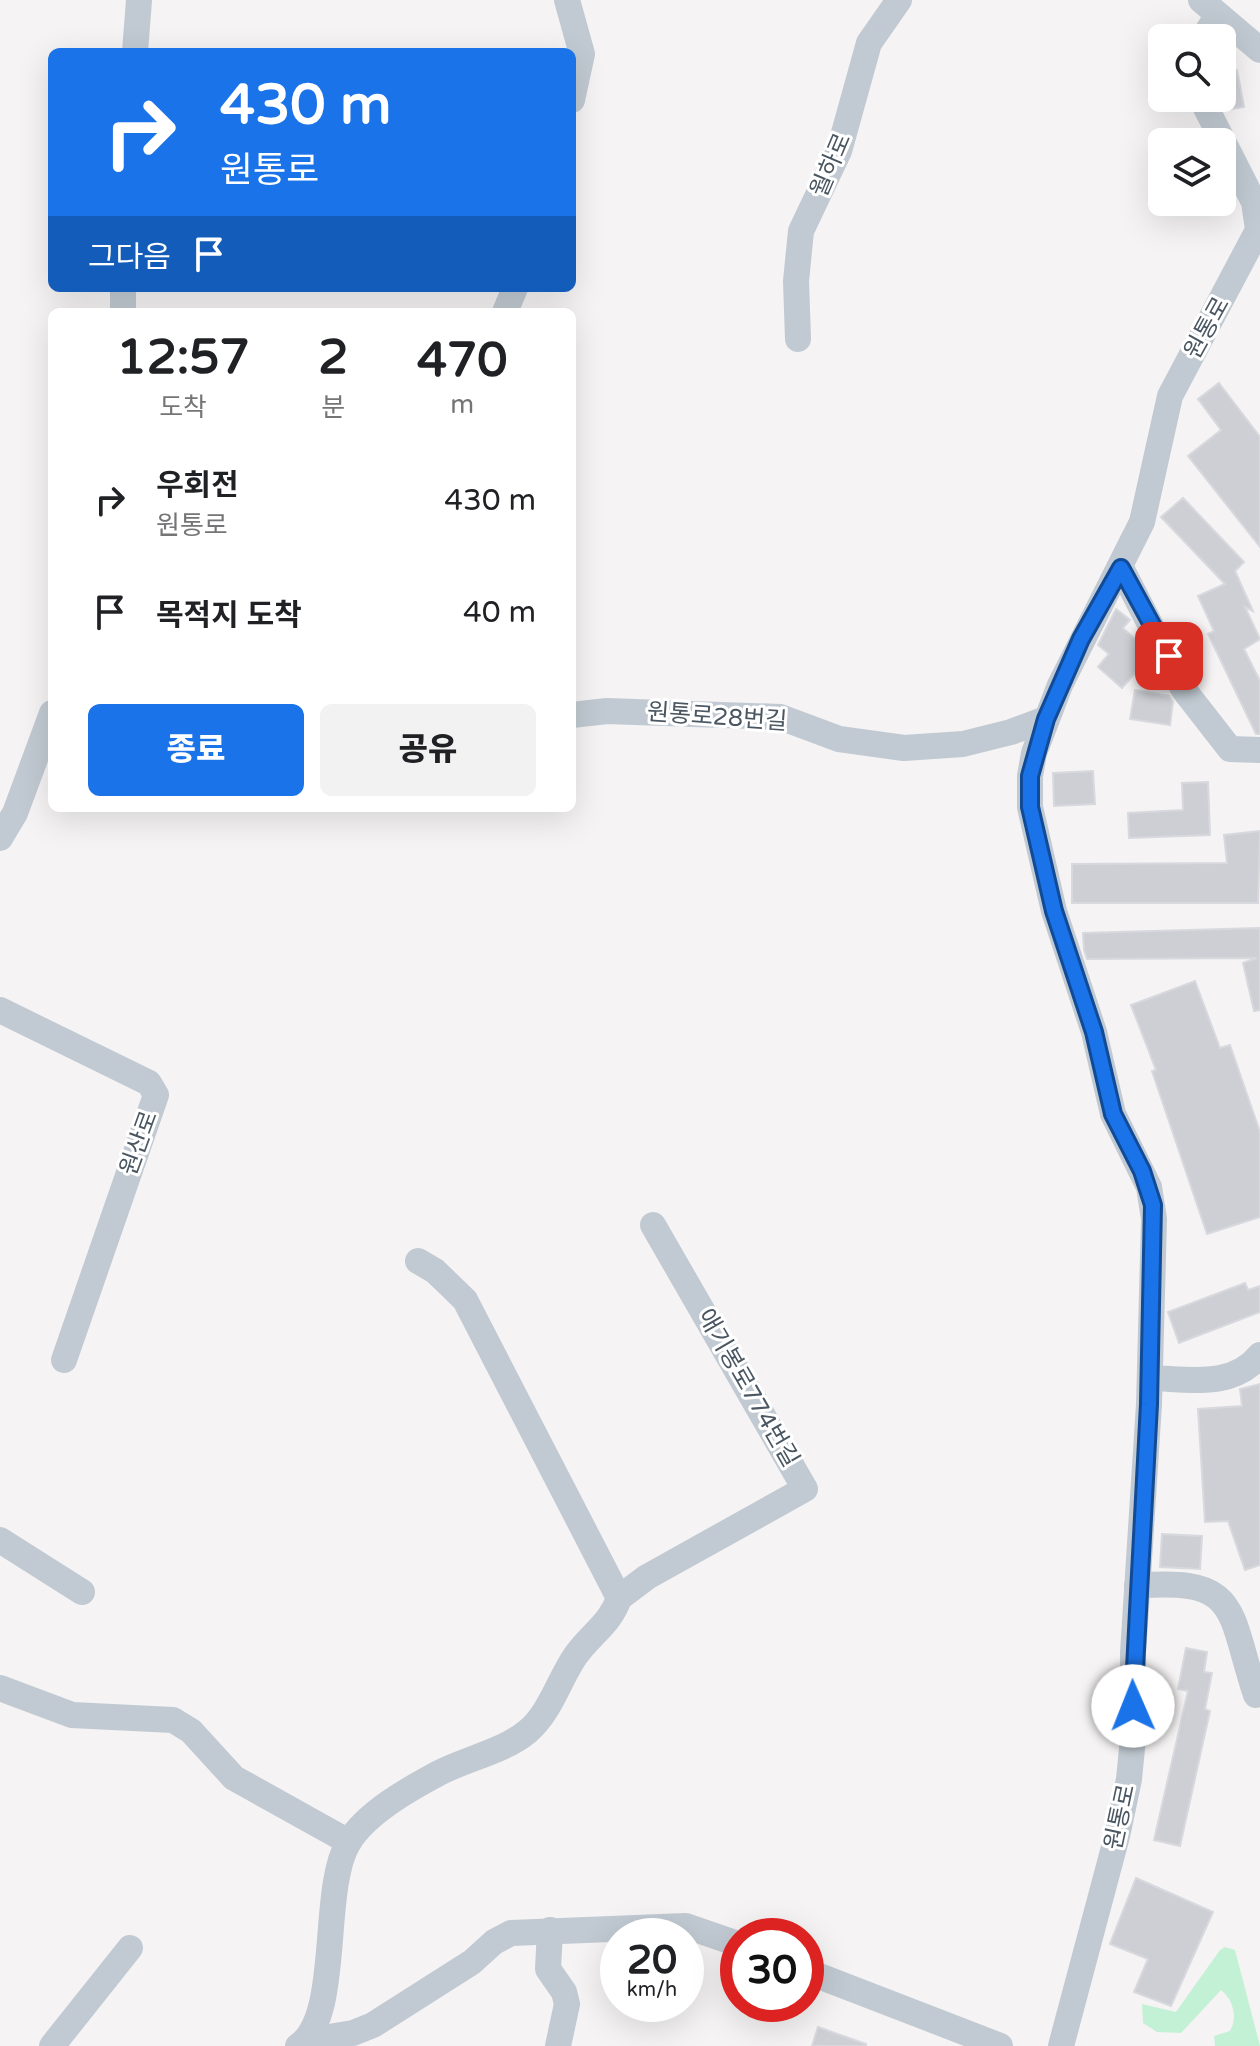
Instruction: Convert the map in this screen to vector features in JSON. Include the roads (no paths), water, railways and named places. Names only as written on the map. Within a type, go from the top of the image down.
[{"type":"street","points":[[135,48],[139,0]]},
{"type":"street","points":[[567,0],[582,54],[576,82]]},
{"type":"street","name":"월하로","points":[[798,339],[796,281],[801,231],[839,151],[869,43],[899,0]]},
{"type":"street","points":[[1210,8],[1260,50]]},
{"type":"street","name":"원통로","points":[[1061,2046],[1117,1836],[1129,1779],[1134,1728],[1131,1685],[1150,1378],[1153,1205],[1142,1171],[1113,1114],[1094,1032],[1041,862],[1030,807],[1030,776],[1046,719],[1081,639],[1121,568],[1142,522],[1170,396],[1258,230],[1254,202],[1208,112]]},
{"type":"street","points":[[1121,568],[1191,701],[1230,749],[1260,750]]},
{"type":"street","name":"원통로28번길","points":[[576,715],[607,711],[780,717],[839,739],[904,748],[963,744],[1046,719]]},
{"type":"street","points":[[0,838],[15,813],[48,724]]},
{"type":"street","name":"원산로","points":[[0,1010],[149,1083],[156,1095],[64,1360]]},
{"type":"street","name":"애기봉로774번길","points":[[302,2044],[323,2001],[333,1891],[349,1842],[363,1825],[440,1773],[528,1731],[541,1717],[563,1673],[581,1648],[612,1618],[619,1598],[647,1577],[805,1489],[653,1225]]},
{"type":"street","points":[[418,1261],[435,1271],[465,1300],[564,1499],[619,1598]]},
{"type":"street","points":[[1150,1378],[1228,1377],[1246,1369],[1260,1355]]},
{"type":"street","points":[[0,1540],[82,1592]]},
{"type":"street","points":[[1137,1586],[1197,1585],[1214,1593],[1231,1616],[1256,1695]]},
{"type":"street","points":[[0,1688],[72,1715],[173,1720],[191,1731],[234,1778],[349,1842]]},
{"type":"street","points":[[302,2044],[372,2037],[425,1994],[511,1933],[686,1926],[720,1938]]},
{"type":"street","points":[[550,1930],[548,1969],[564,1992],[567,2004],[558,2046]]},
{"type":"street","points":[[52,2046],[130,1948]]},
{"type":"street","points":[[824,1978],[1000,2046]]}]
